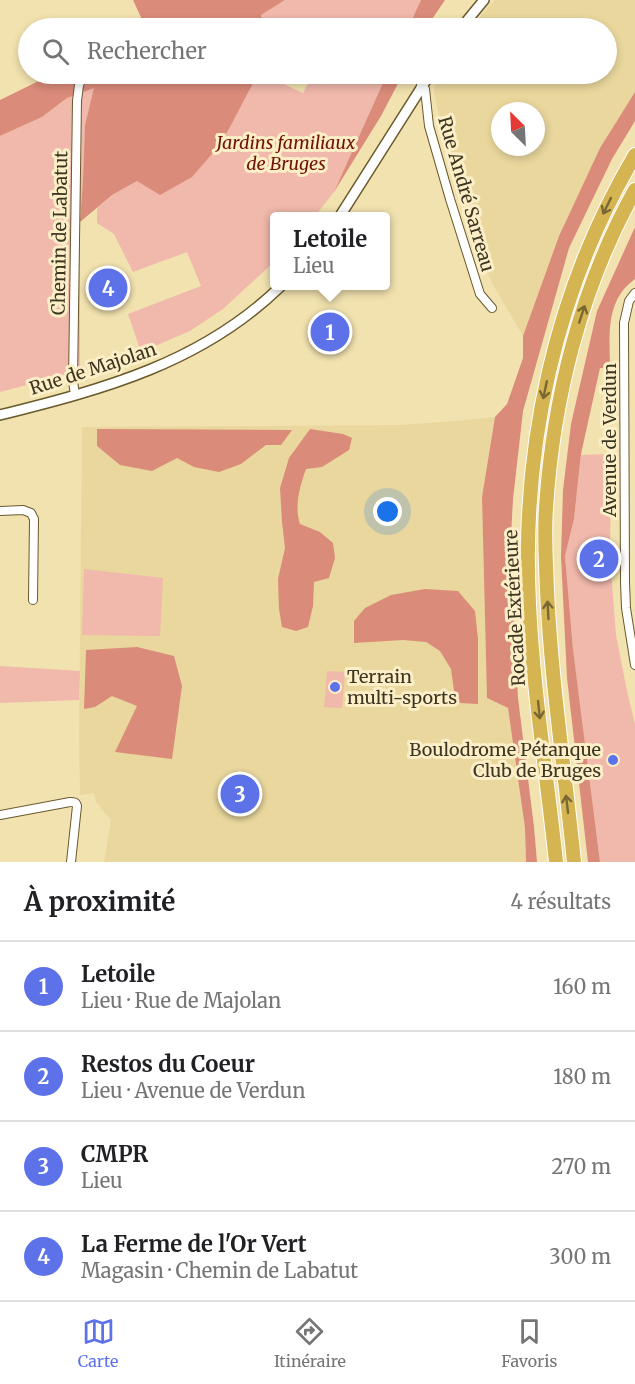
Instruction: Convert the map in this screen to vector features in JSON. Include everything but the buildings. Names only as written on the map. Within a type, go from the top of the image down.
[{"type":"highway","name":"Rocade Extérieure","points":[[556,862],[532,650],[529,604],[531,478],[544,392],[556,338],[605,212],[635,155]]},
{"type":"highway","points":[[574,862],[551,653],[546,562],[546,508],[555,431],[568,362],[592,285],[635,190]]},
{"type":"highway","points":[[619,224],[635,199]]},
{"type":"street","points":[[469,18],[484,0]]},
{"type":"street","name":"Chemin de Labatut","points":[[75,395],[73,381],[77,101],[80,84]]},
{"type":"street","points":[[342,212],[421,86]]},
{"type":"street","name":"Rue André Sarreau","points":[[421,86],[425,89],[426,112],[433,142],[462,239],[480,294],[492,308]]},
{"type":"street","name":"Rue de Majolan","points":[[0,415],[99,389],[172,361],[236,323],[275,290]]},
{"type":"street","name":"Avenue de Verdun","points":[[635,293],[630,301],[624,322],[629,401],[625,582],[626,608],[635,665]]},
{"type":"street","points":[[0,511],[23,510],[31,513],[34,519],[33,600]]},
{"type":"street","points":[[0,815],[70,802],[76,803],[78,806],[71,862]]},
{"type":"shaded area","points":[[133,0],[285,0],[261,15],[262,18],[141,18]]},
{"type":"shaded area","points":[[421,0],[445,0],[433,18],[413,18]]},
{"type":"shaded area","points":[[495,0],[635,0],[635,92],[600,148],[559,236],[523,336],[493,285],[477,250],[443,134],[434,93],[435,84],[617,84],[617,18],[480,18]]},
{"type":"shaded area","points":[[33,84],[253,84],[218,147],[192,177],[160,195],[137,181],[112,195],[80,222],[85,125],[94,88],[67,98],[42,117],[0,136],[0,100]]},
{"type":"shaded area","points":[[383,84],[398,84],[381,116],[334,192]]},
{"type":"shaded area","points":[[635,92],[635,121],[612,159],[569,248],[523,411],[513,499],[510,554],[518,698],[537,862],[526,862],[525,828],[508,708],[487,698],[482,497],[495,417],[507,404],[523,358],[523,336],[559,236],[600,148]]},
{"type":"shaded area","points":[[635,227],[635,279],[621,293],[613,311],[610,330],[610,369],[600,368],[581,454],[574,519],[565,556],[573,649],[600,862],[588,862],[567,678],[561,557],[563,490],[571,424],[597,311]]},
{"type":"shaded area","points":[[495,417],[482,497],[487,698],[508,708],[525,828],[526,862],[104,862],[111,820],[96,802],[94,793],[80,795],[82,427],[401,425]]},
{"type":"shaded area","points":[[97,429],[292,430],[281,445],[266,445],[241,464],[219,472],[194,467],[177,458],[152,471],[120,465],[97,446]]},
{"type":"shaded area","points":[[310,429],[343,434],[352,438],[349,450],[322,467],[306,469],[302,482],[298,496],[300,524],[320,532],[333,543],[335,558],[329,578],[314,582],[313,606],[308,627],[296,631],[282,627],[279,609],[278,579],[285,548],[280,488],[289,458]]},
{"type":"shaded area","points":[[425,589],[458,591],[475,611],[478,639],[478,704],[460,703],[455,698],[451,669],[440,651],[426,642],[403,640],[354,643],[354,621],[365,608],[391,595]]},
{"type":"shaded area","points":[[137,647],[174,656],[182,686],[172,759],[115,752],[137,706],[112,696],[95,707],[84,709],[86,650]]},
{"type":"green space","points":[[285,0],[421,0],[413,18],[262,18],[261,15]]},
{"type":"green space","name":"Jardins familiaux de Bruges","points":[[253,84],[284,84],[303,93],[308,84],[383,84],[334,192],[318,212],[270,212],[270,266],[223,309],[190,331],[141,352],[128,314],[201,286],[187,252],[133,272],[114,234],[97,223],[97,208],[112,195],[137,181],[218,147]]},
{"type":"green space","points":[[95,87],[85,125],[80,222],[80,371],[0,392],[0,136],[42,117],[67,98]]},
{"type":"green space","points":[[611,454],[610,558],[616,635],[635,724],[635,862],[600,862],[573,649],[565,556],[574,519],[581,455]]},
{"type":"green space","points":[[84,569],[163,578],[160,636],[82,635]]},
{"type":"green space","points":[[0,666],[80,671],[79,700],[0,703]]},
{"type":"green space","name":"Terrain multi-sports","points":[[327,671],[345,672],[342,708],[324,707]]},
{"type":"place","name":"La Ferme de l'Or Vert","points":[[108,288]]},
{"type":"place","name":"Letoile","points":[[330,332]]},
{"type":"place","name":"Restos du Coeur","points":[[599,559]]},
{"type":"place","name":"Terrain multi-sports","points":[[335,687]]},
{"type":"place","name":"Boulodrome Pétanque Club de Bruges","points":[[613,760]]},
{"type":"place","name":"CMPR","points":[[240,794]]}]
